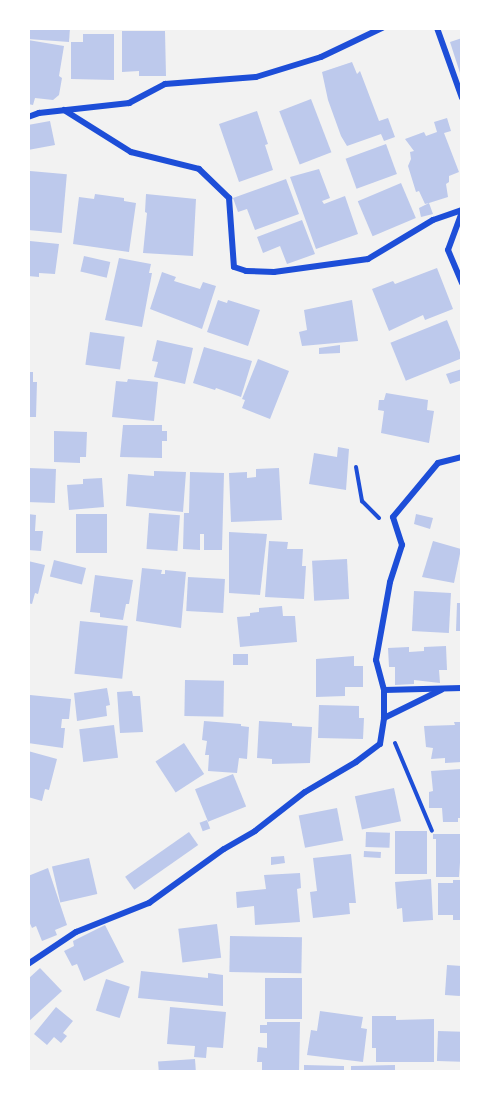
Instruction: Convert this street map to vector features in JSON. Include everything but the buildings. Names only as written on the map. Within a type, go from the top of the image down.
[{"type":"street","points":[[28,117],[39,113],[129,103],[165,84],[256,77],[321,57],[382,28]]},
{"type":"street","points":[[437,28],[462,99]]},
{"type":"street","points":[[64,110],[131,152],[199,169],[229,198],[234,267],[246,271],[274,272],[368,259],[433,220],[462,211]]},
{"type":"street","points":[[462,211],[448,250],[462,283]]},
{"type":"street","points":[[28,964],[76,932],[149,903],[224,849],[255,831],[305,792],[356,762],[380,744],[384,717],[384,690],[376,660],[390,582],[402,545],[393,517],[438,463],[462,457]]},
{"type":"street","points":[[384,690],[462,688]]},
{"type":"street","points":[[384,717],[442,689]]},
{"type":"path","points":[[356,467],[362,501],[382,522]]},
{"type":"path","points":[[384,717],[432,831]]}]
